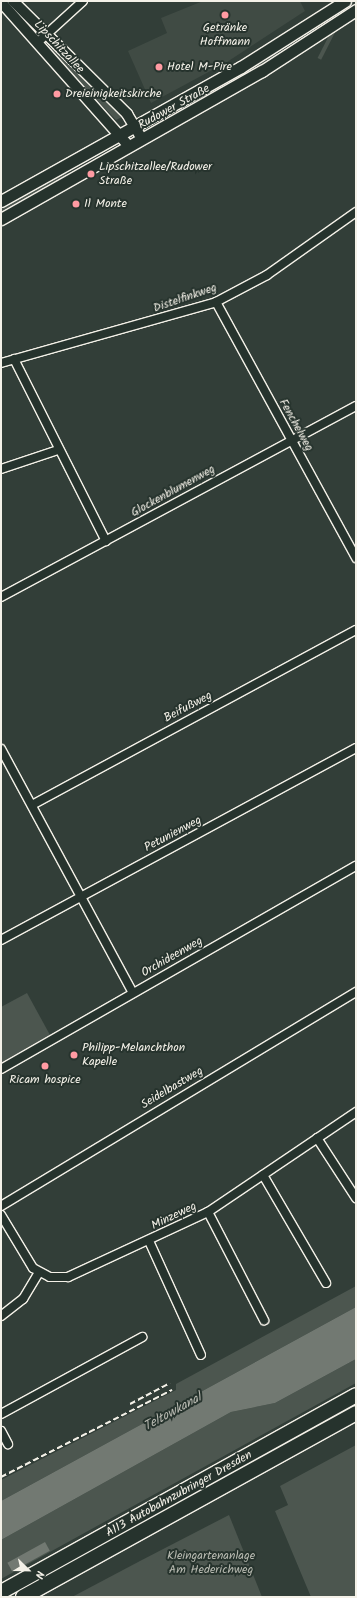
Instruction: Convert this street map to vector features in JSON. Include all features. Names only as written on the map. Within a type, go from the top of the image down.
[{"type":"highway","name":"A113 Autobahnzubringer Dresden","points":[[1,1592],[356,1395]]},
{"type":"highway","points":[[23,1597],[356,1413]]},
{"type":"main road","name":"Rudower Straße","points":[[1,201],[171,107],[289,37],[345,1]]},
{"type":"main road","name":"Rudower Straße","points":[[1,219],[129,146],[178,120],[297,50],[356,10]]},
{"type":"main road","points":[[289,37],[297,50]]},
{"type":"main road","points":[[171,107],[178,120]]},
{"type":"main road","points":[[70,162],[78,175]]},
{"type":"street","name":"Lipschitzallee","points":[[13,1],[41,39],[129,146]]},
{"type":"street","points":[[41,39],[83,1]]},
{"type":"street","name":"Lipschitzallee","points":[[1,2],[135,126],[142,139]]},
{"type":"street","name":"Distelfinkweg","points":[[1,363],[216,302],[267,275],[356,212]]},
{"type":"street","name":"Fenchelweg","points":[[216,302],[356,558]]},
{"type":"street","points":[[14,359],[58,450],[106,541]]},
{"type":"street","name":"Glockenblumenweg","points":[[1,597],[356,406]]},
{"type":"street","points":[[1,469],[58,450]]},
{"type":"street","name":"Beifußweg","points":[[32,806],[356,630]]},
{"type":"street","name":"Petunienweg","points":[[1,940],[356,748]]},
{"type":"street","points":[[1,749],[133,993]]},
{"type":"street","name":"Orchideenweg","points":[[1,1069],[356,866]]},
{"type":"street","name":"Seidelbastweg","points":[[1,1206],[356,992]]},
{"type":"street","name":"Minzeweg","points":[[39,1272],[68,1277],[149,1241],[208,1212],[356,1112]]},
{"type":"street","points":[[318,1138],[356,1198]]},
{"type":"street","points":[[264,1175],[326,1283]]},
{"type":"street","points":[[208,1212],[264,1320]]},
{"type":"street","points":[[1,1215],[39,1272],[23,1299],[1,1316]]},
{"type":"street","points":[[149,1241],[201,1355]]},
{"type":"street","points":[[1,1414],[142,1337]]},
{"type":"street","points":[[1,1431],[8,1444]]},
{"type":"shaded area","points":[[203,1],[300,1],[305,11],[227,62],[151,103],[128,51],[167,33],[161,18]]},
{"type":"green space","points":[[343,8],[347,10],[321,60],[318,58]]},
{"type":"green space","points":[[52,48],[124,116],[116,120],[49,50]]},
{"type":"green space","points":[[275,52],[278,56],[178,111],[180,108]]},
{"type":"green space","points":[[67,171],[66,176],[1,213],[1,208]]},
{"type":"green space","points":[[27,993],[50,1035],[1,1063],[1,1007]]},
{"type":"green space","points":[[356,1286],[356,1307],[1,1501],[1,1480],[176,1390],[176,1384]]},
{"type":"green space","points":[[356,1359],[356,1383],[1,1579],[1,1540],[231,1412],[275,1403]]},
{"type":"green space","points":[[356,1445],[356,1597],[311,1597],[275,1511],[288,1505],[280,1486]]},
{"type":"green space","name":"Kleingartenanlage Am Hederichweg","points":[[229,1515],[262,1597],[72,1597],[140,1561]]},
{"type":"water","name":"Teltowkanal","points":[[356,1307],[356,1359],[275,1403],[231,1412],[1,1540],[1,1501]]},
{"type":"water","points":[[45,1542],[50,1551],[12,1572],[7,1563]]},
{"type":"railway","points":[[130,1404],[170,1383]]},
{"type":"railway","points":[[1,1477],[172,1390]]},
{"type":"place","name":"Getränke Hoffmann","points":[[225,15]]},
{"type":"place","name":"Hotel M-Pire","points":[[159,67]]},
{"type":"place","name":"Dreieinigkeitskirche","points":[[57,94]]},
{"type":"place","name":"Lipschitzallee/Rudower Straße","points":[[91,174]]},
{"type":"place","name":"Il Monte","points":[[76,204]]},
{"type":"place","name":"Philipp-Melanchthon Kapelle","points":[[74,1055]]},
{"type":"place","name":"Ricam hospice","points":[[45,1066]]}]
